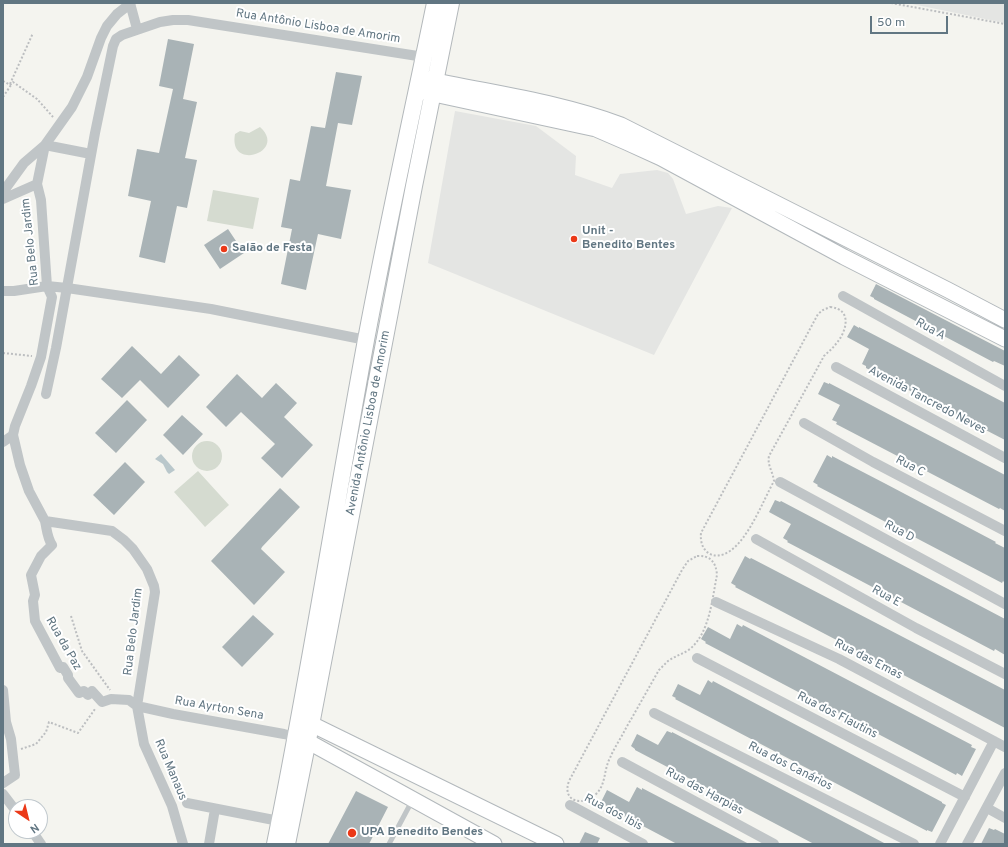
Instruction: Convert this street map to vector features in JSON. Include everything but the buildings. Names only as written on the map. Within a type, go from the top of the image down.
[{"type":"main road","name":"Avenida Antônio Lisboa de Amorim","points":[[274,844],[305,721],[426,86],[424,57],[435,3]]},
{"type":"main road","name":"Avenida Antônio Lisboa de Amorim","points":[[305,721],[366,340],[395,191],[451,3]]},
{"type":"main road","name":"Avenida Antônio Lisboa de Amorim","points":[[287,844],[301,739]]},
{"type":"street","points":[[3,192],[24,163],[45,145],[60,124],[78,96],[107,26],[117,14],[130,3],[137,29],[116,39],[113,46],[46,394]]},
{"type":"street","name":"Rua Antônio Lisboa de Amorim","points":[[137,29],[160,22],[188,20],[424,57]]},
{"type":"street","points":[[426,86],[552,104],[621,125],[844,257],[1005,339]]},
{"type":"street","points":[[45,145],[91,154]]},
{"type":"street","name":"Rua Belo Jardim","points":[[13,435],[41,357],[52,296],[47,286],[41,200],[37,184],[45,145]]},
{"type":"street","points":[[683,163],[948,290],[1005,320]]},
{"type":"street","points":[[3,199],[37,184]]},
{"type":"street","points":[[3,291],[14,291],[47,286],[67,288],[211,308],[366,340]]},
{"type":"street","name":"Rua A","points":[[842,296],[1005,386]]},
{"type":"street","name":"Avenida Tancredo Neves","points":[[836,367],[1005,458]]},
{"type":"street","name":"Rua C","points":[[804,423],[935,495],[1005,531]]},
{"type":"street","points":[[3,442],[13,435],[20,465],[29,491],[44,521]]},
{"type":"street","name":"Rua D","points":[[780,482],[1005,604]]},
{"type":"street","name":"Rua Belo Jardim","points":[[44,521],[112,532],[124,540],[133,549],[147,569],[155,592],[137,706]]},
{"type":"street","name":"Rua da Paz","points":[[44,521],[47,530],[46,537],[52,545],[41,556],[31,576],[35,595],[33,602],[35,621],[60,668],[63,667],[78,693],[84,691],[88,695],[92,692],[101,701]]},
{"type":"street","name":"Rua E","points":[[756,539],[916,628],[1005,674]]},
{"type":"street","name":"Rua das Emas","points":[[714,600],[839,659],[1005,747]]},
{"type":"street","name":"Rua dos Flautins","points":[[697,658],[965,797]]},
{"type":"street","points":[[3,690],[6,722],[12,739],[15,775],[3,783]]},
{"type":"street","points":[[101,701],[102,702],[111,698],[129,700],[137,706]]},
{"type":"street","name":"Rua Ayrton Sena","points":[[137,706],[284,734],[301,739]]},
{"type":"street","name":"Rua Manaus","points":[[137,706],[144,744],[172,806],[183,844]]},
{"type":"street","name":"Rua dos Canários","points":[[654,713],[914,844]]},
{"type":"street","points":[[305,721],[551,843]]},
{"type":"street","points":[[301,739],[494,844]]},
{"type":"street","points":[[940,844],[994,741]]},
{"type":"street","name":"Rua das Harpias","points":[[622,762],[774,844]]},
{"type":"street","points":[[967,844],[1005,773]]},
{"type":"street","points":[[187,803],[279,821]]},
{"type":"street","name":"Rua dos Ibis","points":[[570,805],[643,844]]},
{"type":"street","points":[[986,808],[1005,818]]},
{"type":"street","points":[[209,844],[215,809]]},
{"type":"lane","points":[[388,844],[413,800]]},
{"type":"path","points":[[891,3],[1005,24]]},
{"type":"path","points":[[10,85],[33,33]]},
{"type":"path","points":[[3,81],[10,85]]},
{"type":"path","points":[[12,82],[37,99],[60,124]]},
{"type":"path","points":[[3,97],[12,82]]},
{"type":"path","points":[[830,307],[838,307],[846,317],[846,324],[841,337],[824,356],[769,456],[768,462],[774,481],[746,534],[730,551],[717,556],[711,555],[702,547],[700,540],[701,533],[818,314],[830,307]]},
{"type":"path","points":[[3,353],[41,357]]},
{"type":"path","points":[[697,556],[705,556],[712,560],[717,567],[714,600],[706,625],[696,643],[688,650],[669,661],[659,670],[610,758],[603,784],[598,792],[593,798],[586,801],[578,802],[572,799],[568,793],[567,787],[569,781],[682,570],[688,561],[697,556]]},
{"type":"path","points":[[71,616],[82,651],[117,699]]},
{"type":"path","points":[[12,752],[36,744],[46,732],[49,722],[78,733],[101,701]]},
{"type":"shaded area","points":[[907,3],[1005,3],[1005,23]]},
{"type":"shaded area","name":"Unit - Benedito Bentes","points":[[455,111],[536,126],[576,156],[575,175],[612,188],[620,174],[657,170],[668,173],[673,179],[686,214],[718,206],[732,208],[654,355],[428,263]]},
{"type":"shaded area","points":[[260,127],[267,136],[267,144],[263,150],[255,154],[247,155],[240,152],[235,146],[235,134],[240,131],[249,133]]},
{"type":"shaded area","points":[[213,190],[259,198],[253,229],[207,221]]},
{"type":"shaded area","points":[[207,441],[213,442],[221,450],[221,462],[213,470],[207,471],[201,470],[193,462],[192,456],[193,450],[201,442]]},
{"type":"shaded area","points":[[161,454],[175,470],[169,474],[163,464],[155,459]]},
{"type":"shaded area","points":[[198,471],[229,505],[205,527],[174,492]]},
{"type":"place","name":"Unit - Benedito Bentes","points":[[574,239]]},
{"type":"place","name":"Salão de Festa","points":[[224,249]]},
{"type":"place","name":"UPA Benedito Bendes","points":[[352,833]]}]
